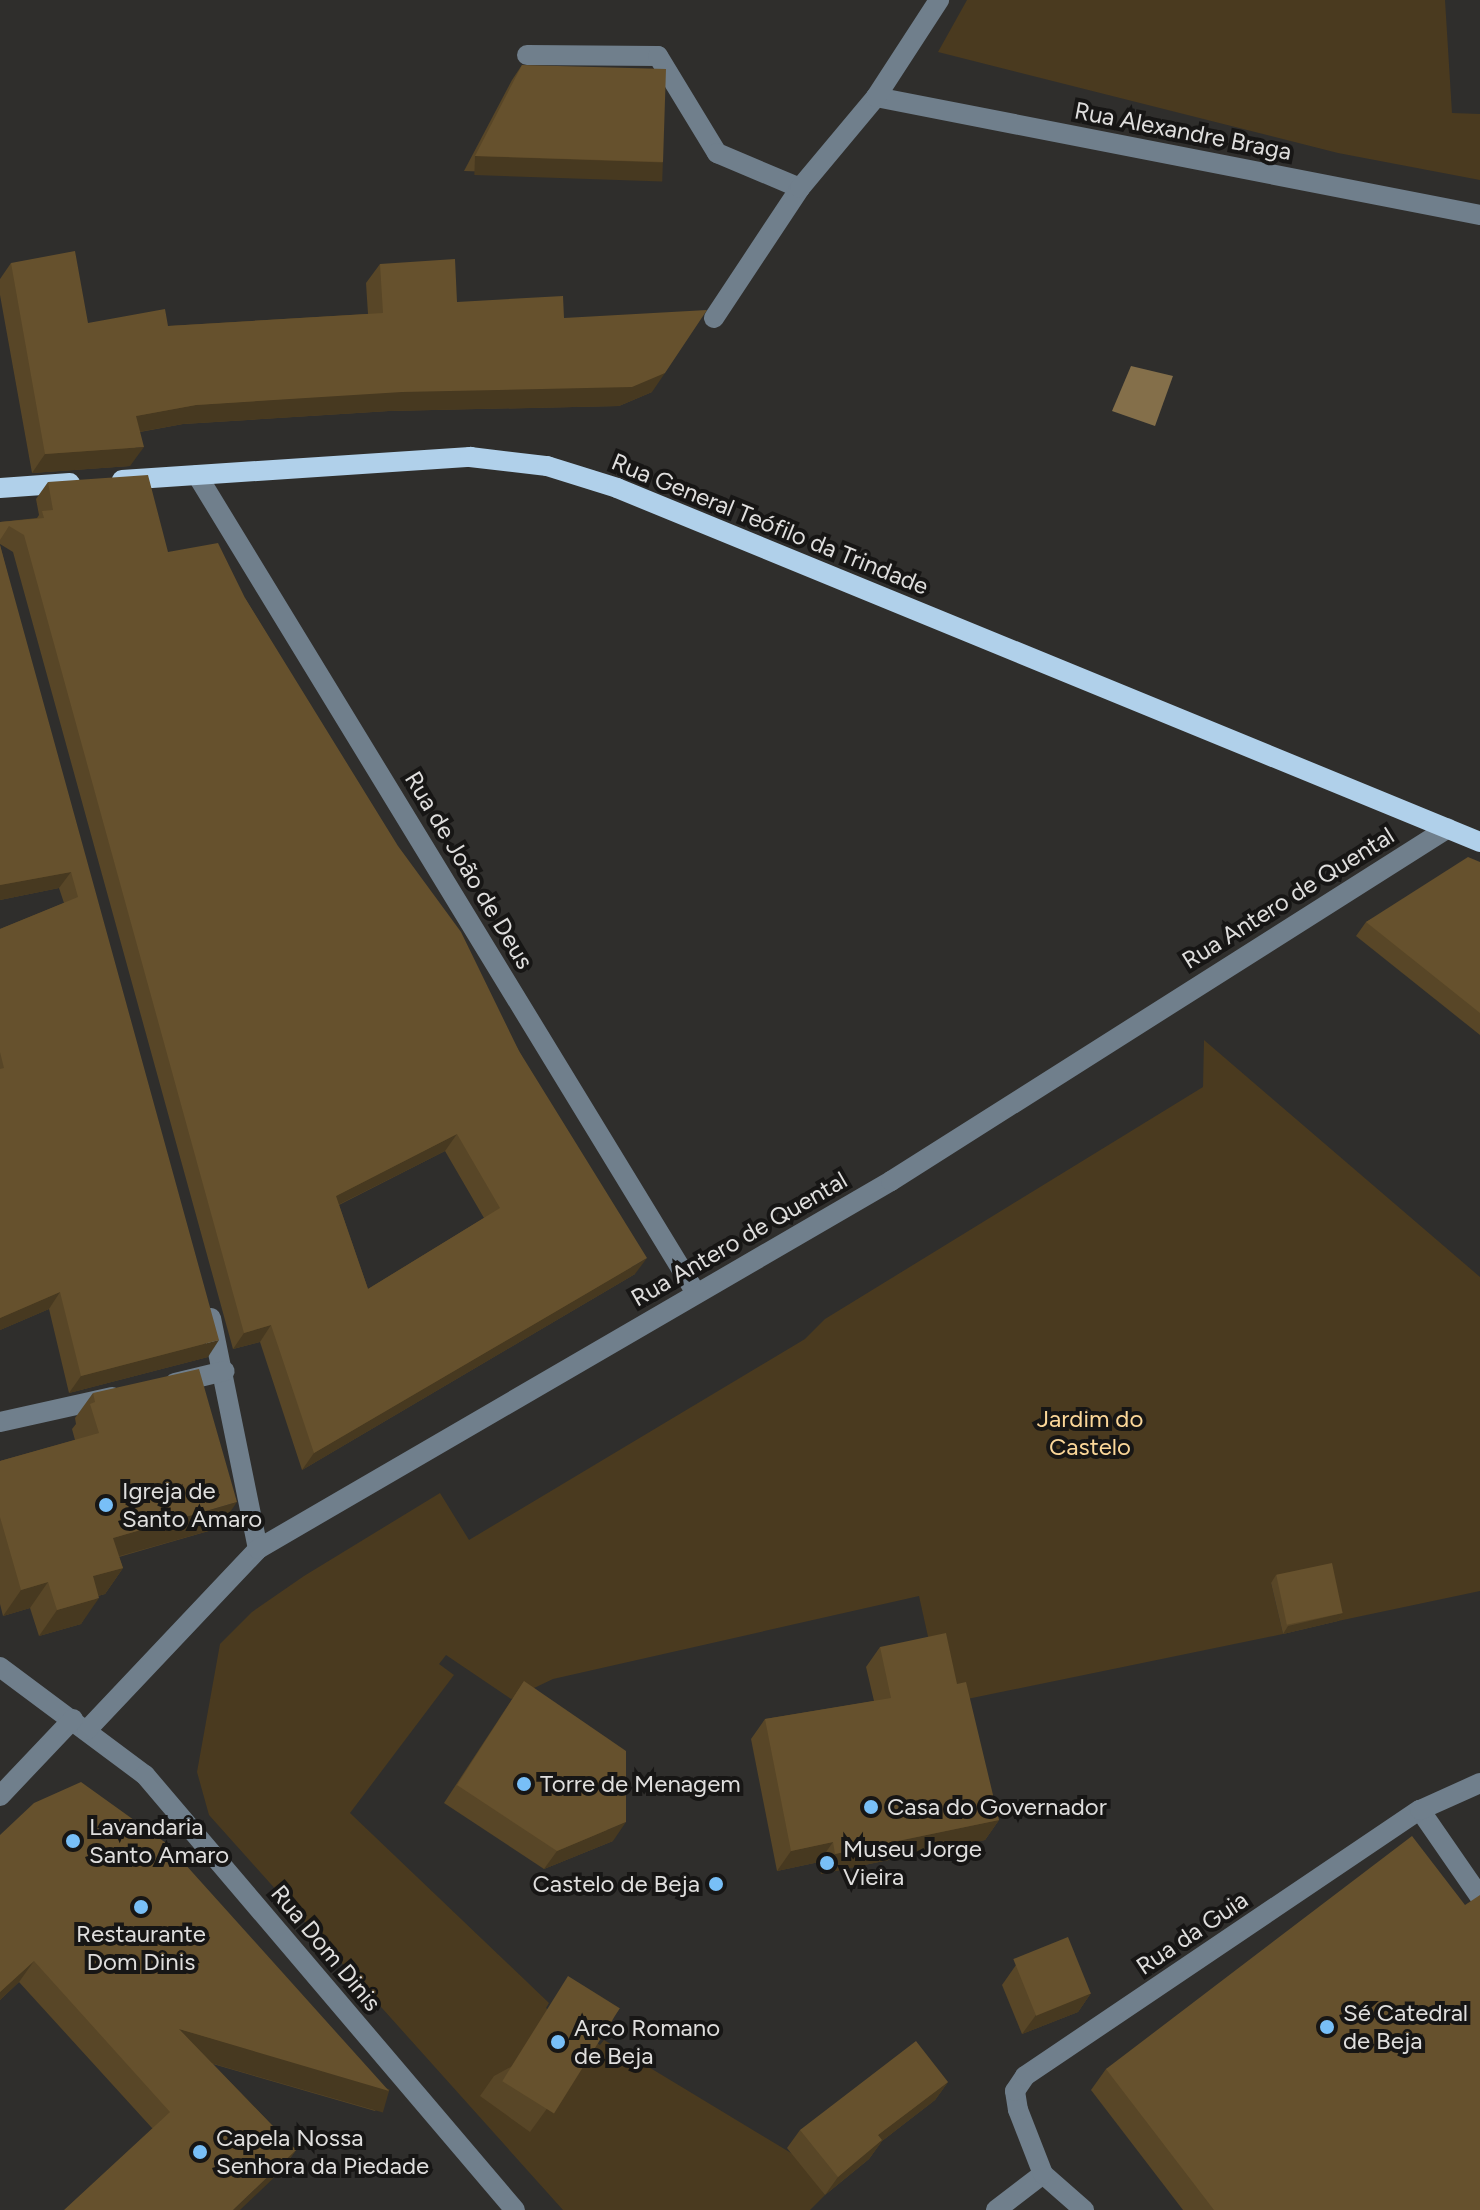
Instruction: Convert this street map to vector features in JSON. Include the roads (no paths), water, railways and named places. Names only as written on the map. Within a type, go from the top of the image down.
[{"type":"main road","name":"Rua General Teófilo da Trindade","points":[[0,488],[470,457],[547,466],[632,494],[1480,842]]},
{"type":"street","points":[[714,318],[800,188],[876,97],[939,0]]},
{"type":"street","points":[[527,55],[658,56],[717,153],[800,188]]},
{"type":"street","name":"Rua Alexandre Braga","points":[[876,97],[1480,215]]},
{"type":"street","name":"Rua de João de Deus","points":[[197,475],[696,1293]]},
{"type":"street","name":"Rua Antero de Quental","points":[[0,1796],[80,1725],[258,1549],[891,1181],[1448,828]]},
{"type":"street","points":[[204,1294],[225,1371],[258,1549]]},
{"type":"street","points":[[0,1422],[225,1371]]},
{"type":"street","name":"Rua Dom Dinis","points":[[0,1667],[145,1775],[515,2210]]},
{"type":"street","name":"Rua da Guia","points":[[1043,2174],[1018,2110],[1015,2091],[1025,2076],[1420,1810],[1480,1783]]},
{"type":"street","points":[[1420,1810],[1480,1897]]},
{"type":"street","points":[[996,2210],[1043,2174],[1084,2210]]},
{"type":"place","name":"Igreja de Santo Amaro","points":[[106,1505]]},
{"type":"place","name":"Torre de Menagem","points":[[524,1784]]},
{"type":"place","name":"Casa do Governador","points":[[871,1807]]},
{"type":"place","name":"Lavandaria Santo Amaro","points":[[73,1841]]},
{"type":"place","name":"Museu Jorge Vieira","points":[[827,1863]]},
{"type":"place","name":"Castelo de Beja","points":[[716,1884]]},
{"type":"place","name":"Restaurante Dom Dinis","points":[[141,1907]]},
{"type":"place","name":"Sé Catedral de Beja","points":[[1327,2027]]},
{"type":"place","name":"Arco Romano de Beja","points":[[558,2042]]},
{"type":"place","name":"Capela Nossa Senhora da Piedade","points":[[200,2152]]},
{"type":"park label","name":"Jardim do Castelo","points":[[1090,1433]]}]
